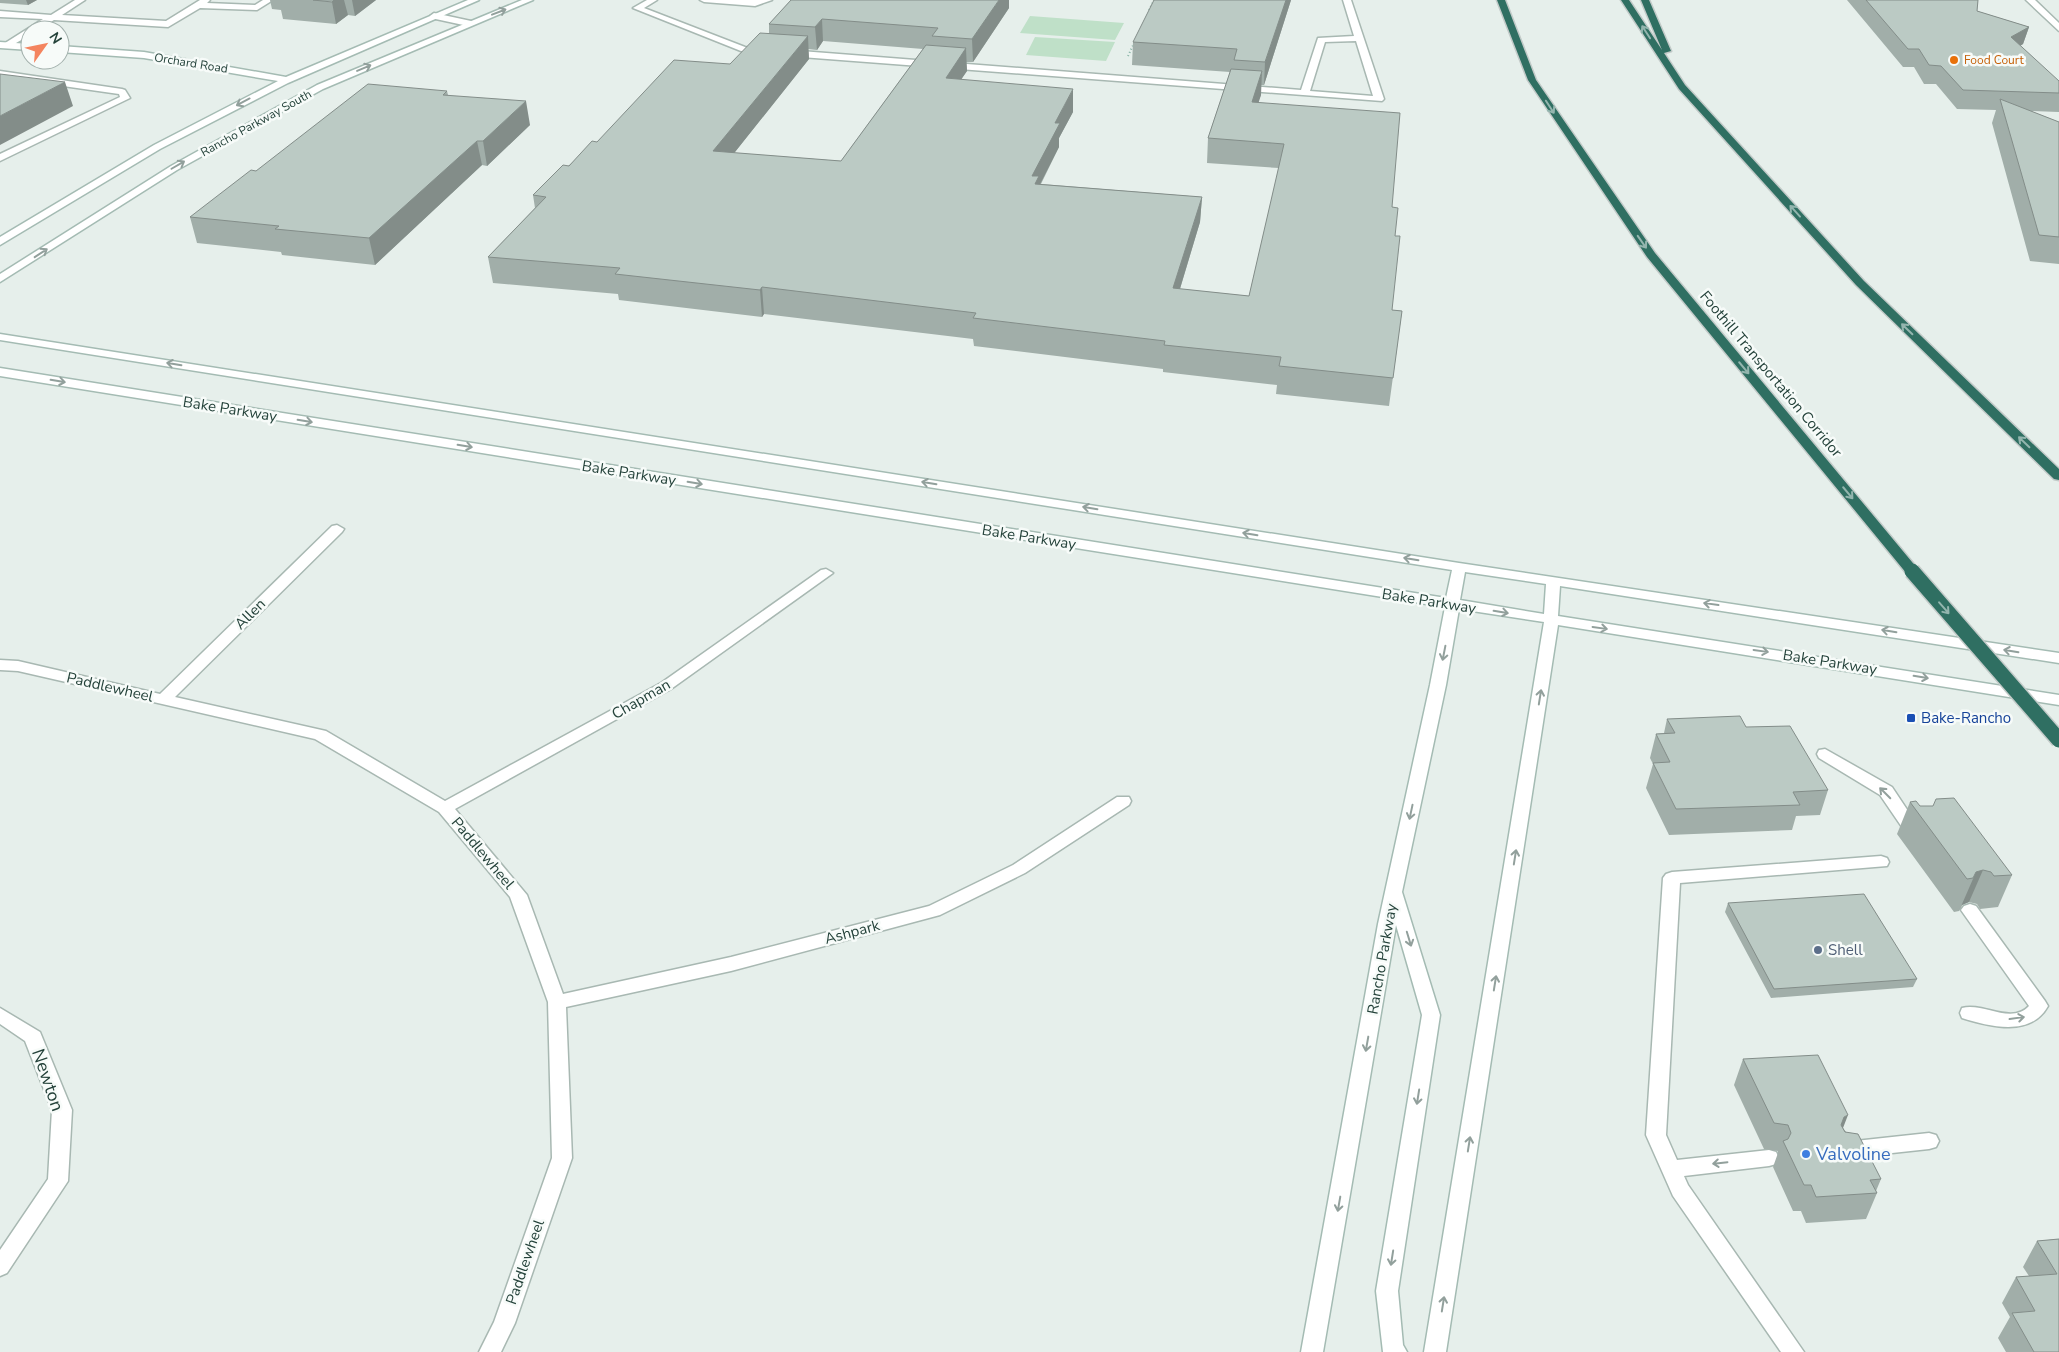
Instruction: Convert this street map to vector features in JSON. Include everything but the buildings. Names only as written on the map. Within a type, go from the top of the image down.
[{"type":"highway","points":[[1491,0],[1532,80]]},
{"type":"highway","name":"Foothill Transportation Corridor","points":[[1501,0],[1532,80],[1651,256],[1912,571],[2059,740]]},
{"type":"highway","points":[[1625,0],[1682,87],[1860,283],[2059,476]]},
{"type":"highway","points":[[1645,0],[1682,87]]},
{"type":"main road","points":[[47,20],[81,0]]},
{"type":"main road","points":[[0,14],[168,24],[206,0]]},
{"type":"main road","points":[[198,5],[257,8],[269,0]]},
{"type":"main road","name":"Rancho Parkway South","points":[[0,242],[157,147],[286,80],[434,16],[476,0]]},
{"type":"main road","name":"Rancho Parkway South","points":[[0,279],[174,168],[320,88],[468,23],[529,0]]},
{"type":"main road","points":[[653,0],[637,8],[744,50],[773,52]]},
{"type":"main road","points":[[704,0],[754,4],[768,0]]},
{"type":"main road","points":[[783,52],[1379,99],[1347,0]]},
{"type":"main road","points":[[2030,0],[2059,28]]},
{"type":"main road","points":[[434,16],[468,23]]},
{"type":"main road","points":[[3,45],[20,36]]},
{"type":"main road","points":[[1305,94],[1321,40],[1360,38]]},
{"type":"main road","points":[[3,45],[20,46]]},
{"type":"main road","name":"Orchard Road","points":[[70,50],[144,55],[286,80],[320,88]]},
{"type":"main road","points":[[0,74],[122,92],[125,98],[0,158]]},
{"type":"main road","points":[[0,337],[1553,581],[1793,616],[2059,658]]},
{"type":"main road","name":"Bake Parkway","points":[[0,372],[1552,621],[1796,656],[2059,700]]},
{"type":"main road","name":"Allen","points":[[164,699],[337,529]]},
{"type":"main road","name":"Rancho Parkway","points":[[1312,1352],[1394,892],[1453,605],[1459,566]]},
{"type":"main road","name":"Chapman","points":[[445,808],[666,686],[826,574]]},
{"type":"main road","points":[[1435,1352],[1508,906],[1552,621],[1553,581]]},
{"type":"main road","name":"Paddlewheel","points":[[0,665],[18,666],[320,735],[445,808],[518,895],[557,1002],[562,1158],[504,1324],[490,1352]]},
{"type":"main road","points":[[1825,754],[1886,791],[1914,832]]},
{"type":"main road","name":"Ashpark","points":[[557,1002],[731,964],[934,910],[1019,868],[1123,800]]},
{"type":"main road","points":[[1793,1352],[1680,1190],[1656,1135],[1672,878],[1881,862]]},
{"type":"main road","points":[[1394,892],[1431,1015],[1387,1291],[1394,1350],[1396,1352]]},
{"type":"main road","points":[[1969,1013],[1994,1019],[2016,1019],[2031,1015],[2039,1006],[1970,910]]},
{"type":"main road","name":"Newton","points":[[0,1014],[33,1037],[62,1110],[58,1181],[0,1266]]},
{"type":"main road","points":[[1842,1150],[1930,1141]]},
{"type":"main road","points":[[1670,1169],[1769,1158]]},
{"type":"path","points":[[1146,18],[1154,0]]},
{"type":"path","points":[[1117,79],[1138,35]]},
{"type":"green space","points":[[1030,16],[1124,23],[1115,40],[1020,33]]},
{"type":"green space","points":[[1035,37],[1115,42],[1106,61],[1026,55]]},
{"type":"place","name":"Food Court","points":[[1954,60]]},
{"type":"place","name":"Bake-Rancho","points":[[1911,718]]},
{"type":"place","name":"Shell","points":[[1818,950]]},
{"type":"place","name":"Valvoline","points":[[1806,1154]]}]
